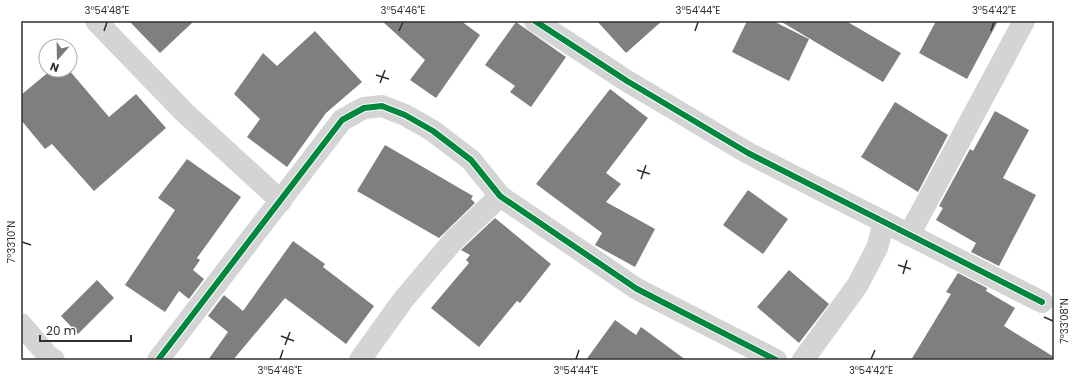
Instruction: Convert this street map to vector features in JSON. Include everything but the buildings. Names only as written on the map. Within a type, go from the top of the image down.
[{"type":"street","points":[[96,21],[184,112],[281,201]]},
{"type":"street","points":[[535,21],[627,81],[748,153],[1042,302]]},
{"type":"street","points":[[910,235],[1024,21]]},
{"type":"street","points":[[158,360],[342,120],[364,108],[382,106],[406,115],[433,131],[472,160],[500,196],[637,289],[776,360]]},
{"type":"street","points":[[360,360],[403,300],[453,241],[500,196]]},
{"type":"street","points":[[803,360],[857,286],[878,248],[884,222]]},
{"type":"street","points":[[21,324],[49,357],[54,360]]},
{"type":"cycle path","points":[[535,21],[627,81],[748,153],[1042,302]]},
{"type":"cycle path","points":[[158,360],[342,120],[364,108],[382,106],[405,115],[433,131],[471,160],[500,196],[637,289],[776,360]]}]
